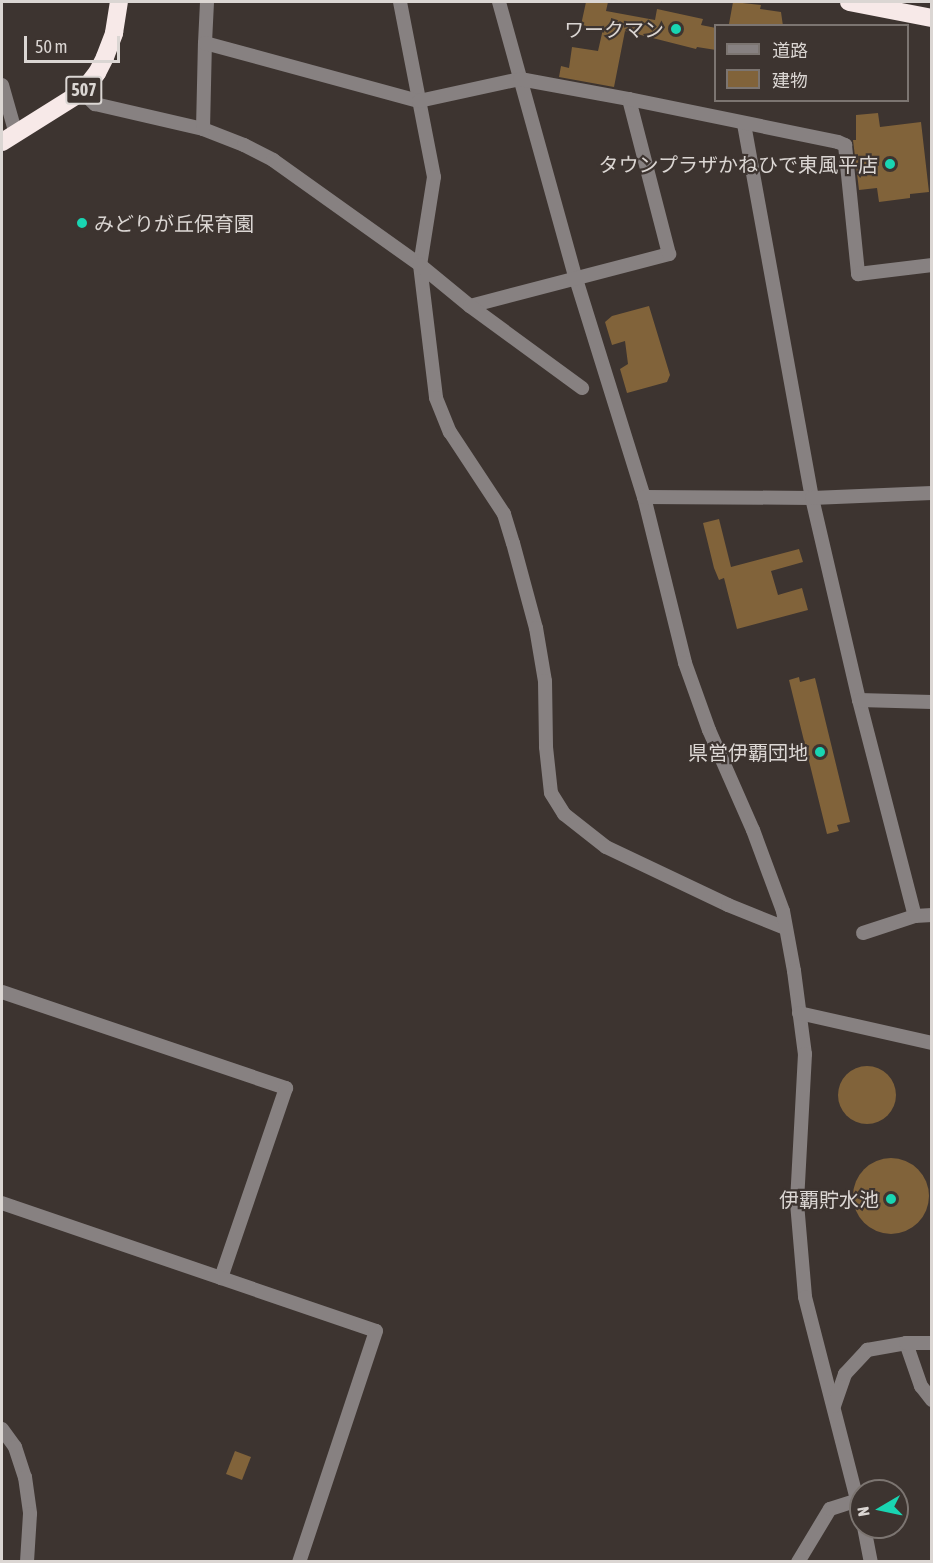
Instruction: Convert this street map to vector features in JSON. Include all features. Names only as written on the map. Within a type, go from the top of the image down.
[{"type":"highway","name":"507","points":[[9,138],[82,93],[97,73],[105,57],[114,33],[118,2]]},
{"type":"highway","points":[[849,2],[932,18]]},
{"type":"street","points":[[203,129],[207,2]]},
{"type":"street","points":[[400,2],[434,177],[420,265],[436,398],[450,432],[504,514],[537,628],[545,681],[546,747],[550,793],[564,814],[606,847],[728,905],[785,928]]},
{"type":"street","points":[[499,2],[576,279],[644,497],[685,663],[709,730],[777,892],[805,1054],[797,1203],[804,1285],[853,1479]]},
{"type":"street","points":[[205,43],[419,101],[520,79],[838,142],[845,146],[858,274],[932,265]]},
{"type":"street","points":[[2,85],[9,138]]},
{"type":"street","points":[[82,93],[95,104],[203,129],[244,145],[273,160],[420,265],[470,306],[582,388]]},
{"type":"street","points":[[470,306],[669,254],[629,99]]},
{"type":"street","points":[[744,124],[812,498],[859,700],[915,916]]},
{"type":"street","points":[[644,497],[812,498],[932,493]]},
{"type":"street","points":[[859,700],[932,702]]},
{"type":"street","points":[[863,933],[915,916],[932,915]]},
{"type":"street","points":[[2,992],[286,1088],[221,1278]]},
{"type":"street","points":[[799,1013],[932,1043]]},
{"type":"street","points":[[2,1203],[376,1331],[299,1562]]},
{"type":"street","points":[[834,1406],[845,1374],[867,1350],[906,1343],[932,1343]]},
{"type":"street","points":[[906,1343],[921,1386],[932,1400]]},
{"type":"street","points":[[2,1429],[15,1447],[25,1477],[30,1514],[27,1562]]},
{"type":"street","points":[[798,1562],[830,1509],[849,1503]]},
{"type":"street","points":[[866,1539],[871,1562]]},
{"type":"building","points":[[586,2],[608,2],[606,11],[655,20],[657,9],[703,19],[701,25],[714,28],[714,50],[697,47],[696,49],[625,31],[614,87],[559,77],[561,66],[569,68],[572,47],[598,51],[603,29],[581,25]]},
{"type":"building","points":[[733,2],[761,5],[760,9],[781,12],[783,24],[729,24]]},
{"type":"building","name":"タウンプラザかねひで東風平店","points":[[878,113],[880,127],[921,122],[929,192],[910,194],[910,198],[879,202],[877,188],[859,190],[853,140],[856,140],[856,115]]},
{"type":"building","points":[[649,306],[670,375],[667,382],[627,393],[620,369],[628,364],[625,341],[612,345],[605,322],[612,316]]},
{"type":"building","points":[[719,519],[731,567],[799,549],[803,562],[771,571],[778,595],[802,588],[808,610],[737,629],[724,578],[719,580],[714,568],[703,523]]},
{"type":"building","name":"県営伊覇団地","points":[[799,677],[800,682],[815,678],[850,822],[837,825],[839,831],[827,834],[789,680]]},
{"type":"building","points":[[861,1066],[873,1066],[888,1074],[896,1089],[896,1101],[888,1116],[873,1124],[861,1124],[846,1116],[838,1101],[838,1089],[846,1074]]},
{"type":"building","name":"伊覇貯水池","points":[[899,1158],[912,1164],[923,1175],[929,1188],[927,1211],[912,1228],[899,1234],[883,1234],[870,1228],[855,1211],[853,1188],[859,1175],[876,1160]]},
{"type":"building","points":[[235,1451],[251,1457],[242,1480],[226,1474]]},
{"type":"place","name":"ワークマン","points":[[676,29]]},
{"type":"place","name":"タウンプラザかねひで東風平店","points":[[890,164]]},
{"type":"place","name":"みどりが丘保育園","points":[[82,223]]},
{"type":"place","name":"県営伊覇団地","points":[[820,752]]},
{"type":"place","name":"伊覇貯水池","points":[[891,1199]]}]
